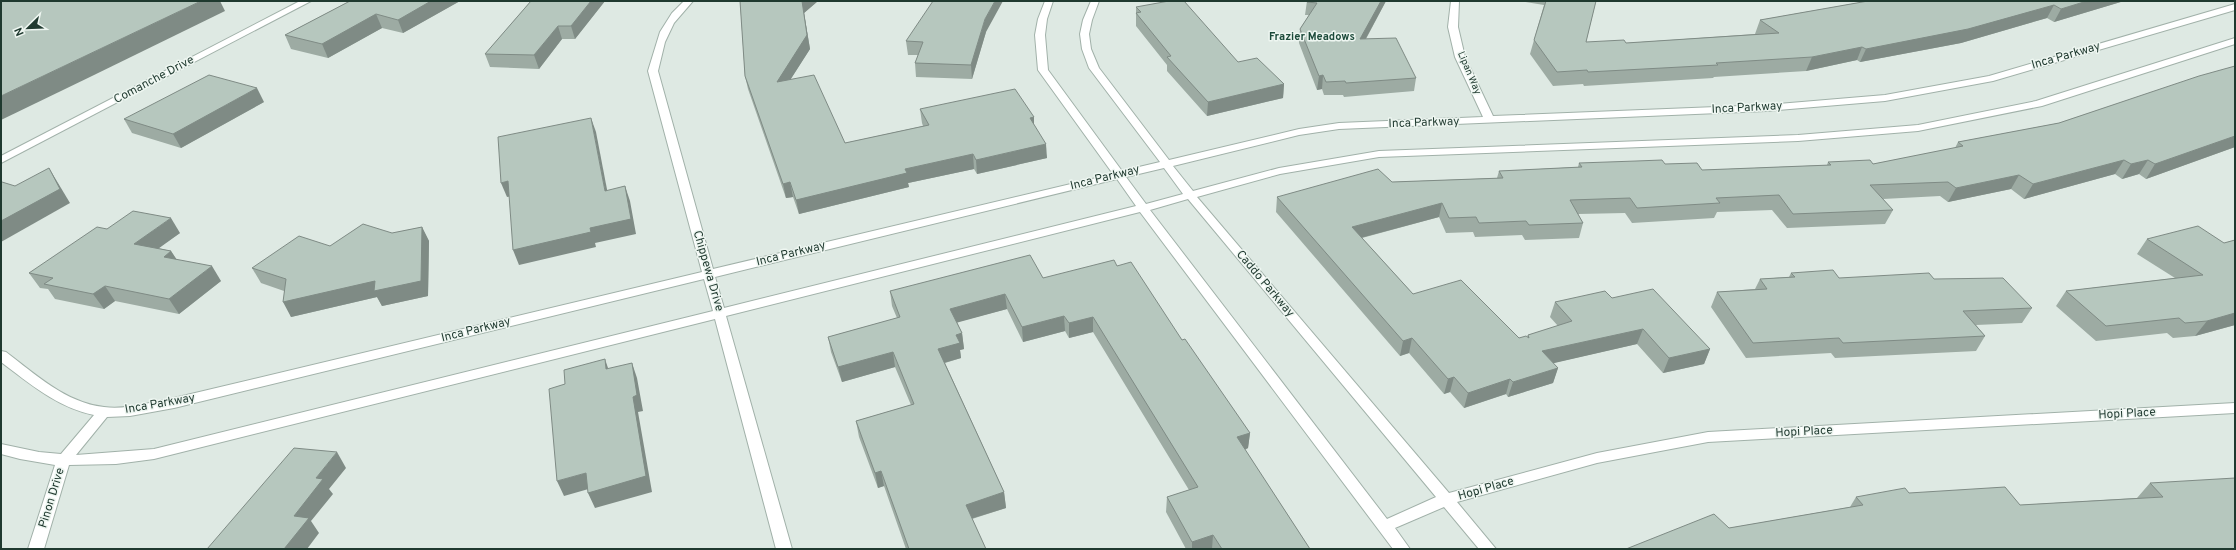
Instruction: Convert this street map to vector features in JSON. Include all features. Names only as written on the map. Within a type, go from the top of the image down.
[{"type":"street","name":"Comanche Drive","points":[[1,160],[306,1]]},
{"type":"street","name":"Chippewa Drive","points":[[689,1],[678,8],[657,48],[653,71],[710,273],[784,549]]},
{"type":"street","points":[[1049,1],[1040,21],[1039,44],[1043,70],[1143,208],[1402,549]]},
{"type":"street","name":"Caddo Parkway","points":[[1095,1],[1084,25],[1085,46],[1094,68],[1164,164],[1488,549]]},
{"type":"street","name":"Lipan Way","points":[[1455,1],[1453,27],[1460,57],[1490,120]]},
{"type":"street","name":"Inca Parkway","points":[[1,355],[47,389],[76,404],[104,412],[132,411],[174,403],[1275,137],[1339,126],[1766,108],[1885,98],[1990,79],[2235,7]]},
{"type":"street","points":[[1,449],[23,456],[64,460],[106,461],[154,454],[1143,208],[1189,194],[1279,171],[1379,154],[1798,138],[1918,128],[2038,104],[2235,42]]},
{"type":"street","name":"Hopi Place","points":[[1385,526],[1447,499],[1598,458],[1708,437],[2235,408]]},
{"type":"street","name":"Pinon Drive","points":[[36,549],[64,460],[104,412]]},
{"type":"building","points":[[1,1],[201,1],[1,96]]},
{"type":"building","points":[[350,1],[431,1],[398,20],[376,14],[322,44],[285,35]]},
{"type":"building","points":[[531,1],[591,1],[571,26],[558,26],[534,55],[485,54]]},
{"type":"building","points":[[740,1],[802,1],[807,35],[777,82],[814,75],[845,143],[929,125],[920,109],[1015,89],[1034,117],[1030,118],[1046,144],[976,160],[973,154],[905,169],[907,173],[796,200],[790,182],[783,184],[745,76]]},
{"type":"building","points":[[933,1],[995,1],[985,19],[971,65],[915,63],[923,42],[906,41]]},
{"type":"building","points":[[1169,1],[1184,1],[1238,62],[1257,58],[1284,84],[1208,102],[1167,57],[1171,56],[1136,13],[1141,12],[1136,7]]},
{"type":"building","points":[[1307,1],[1381,1],[1360,39],[1396,38],[1416,78],[1346,83],[1345,81],[1326,82],[1323,75],[1319,76],[1300,29],[1317,3]]},
{"type":"building","points":[[1546,1],[1596,1],[1586,42],[1624,40],[1626,43],[1779,33],[1760,20],[1868,1],[2087,1],[2061,9],[2054,5],[1968,29],[1866,49],[1862,47],[1812,57],[1716,63],[1718,65],[1588,72],[1587,70],[1557,72],[1534,40]]},
{"type":"building","points":[[2235,66],[2235,136],[2155,164],[2148,160],[2131,164],[2124,160],[2033,184],[2019,175],[1956,188],[1948,182],[1870,185],[1893,210],[1793,214],[1779,195],[1716,198],[1720,203],[1637,208],[1630,198],[1570,200],[1583,223],[1529,225],[1526,221],[1479,223],[1476,217],[1449,218],[1442,203],[1352,227],[1413,294],[1461,280],[1519,338],[1526,336],[1529,338],[1528,335],[1572,321],[1555,302],[1605,291],[1612,298],[1653,289],[1710,349],[1669,358],[1643,329],[1542,351],[1558,368],[1513,382],[1510,379],[1468,393],[1454,377],[1448,379],[1412,338],[1403,341],[1277,197],[1378,169],[1392,182],[1503,178],[1499,171],[1582,167],[1579,163],[1662,160],[1665,164],[1697,163],[1702,170],[1831,165],[1828,162],[1870,160],[1873,164],[1963,146],[1958,142],[2059,123],[2199,76]]},
{"type":"building","points":[[209,75],[257,88],[173,134],[124,119]]},
{"type":"building","points":[[591,118],[605,191],[625,186],[631,219],[590,228],[591,232],[513,250],[508,181],[501,183],[498,137]]},
{"type":"building","points":[[49,168],[60,189],[1,221],[1,182],[15,186]]},
{"type":"building","points":[[133,211],[171,218],[134,244],[171,251],[164,257],[212,266],[169,299],[105,286],[93,294],[44,284],[53,278],[29,273],[97,227],[107,229]]},
{"type":"building","points":[[363,224],[392,233],[422,227],[421,281],[374,291],[375,281],[283,302],[286,279],[252,268],[299,236],[330,246]]},
{"type":"building","points":[[2198,226],[2224,243],[2235,240],[2235,313],[2207,321],[2185,323],[2179,318],[2106,326],[2066,291],[2203,275],[2147,239]]},
{"type":"building","points":[[1030,255],[1043,278],[1114,260],[1117,266],[1131,262],[1182,340],[1185,339],[1250,433],[1237,437],[1310,549],[1222,549],[1213,535],[1192,542],[1167,497],[1198,487],[1093,317],[1069,323],[1064,316],[1022,327],[1005,294],[950,309],[962,333],[956,335],[960,343],[938,349],[1004,492],[966,505],[986,549],[909,549],[881,471],[875,473],[856,421],[914,404],[893,352],[838,367],[828,337],[900,317],[890,291]]},
{"type":"building","points":[[1833,270],[1839,278],[1929,273],[1934,279],[2003,278],[2032,308],[1963,311],[1985,336],[1843,343],[1839,338],[1753,343],[1717,292],[1767,289],[1760,279],[1795,277],[1791,273]]},
{"type":"building","points":[[605,359],[606,369],[632,363],[637,395],[633,397],[646,476],[588,493],[586,473],[557,481],[549,389],[565,384],[564,370]]},
{"type":"building","points":[[294,448],[337,452],[316,478],[323,479],[294,516],[309,518],[284,549],[207,549]]},
{"type":"building","points":[[2235,478],[2235,549],[1626,549],[1714,514],[1729,528],[1863,505],[1856,497],[1905,488],[1909,493],[2005,487],[2020,505],[2163,497],[2150,483]]},
{"type":"district","name":"Frazier Meadows","points":[[1312,37]]}]
